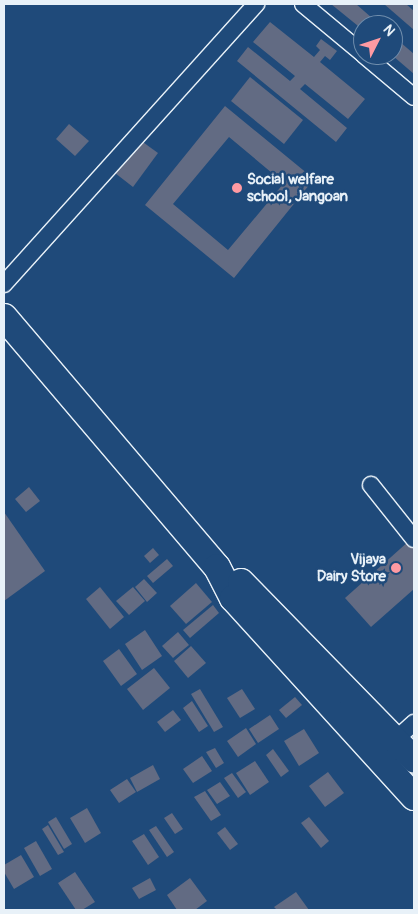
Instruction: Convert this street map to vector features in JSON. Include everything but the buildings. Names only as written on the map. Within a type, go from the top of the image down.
[{"type":"main road","points":[[4,317],[216,567],[233,598],[414,797]]},
{"type":"main road","points":[[216,567],[244,584],[405,731],[414,759]]},
{"type":"street","points":[[4,284],[256,4]]},
{"type":"street","points":[[303,4],[353,45]]},
{"type":"street","points":[[377,65],[414,96]]},
{"type":"street","points":[[371,485],[414,539]]},
{"type":"place","name":"Social welfare school, Jangoan","points":[[237,188]]},
{"type":"place","name":"Vijaya Dairy Store","points":[[396,568]]}]
